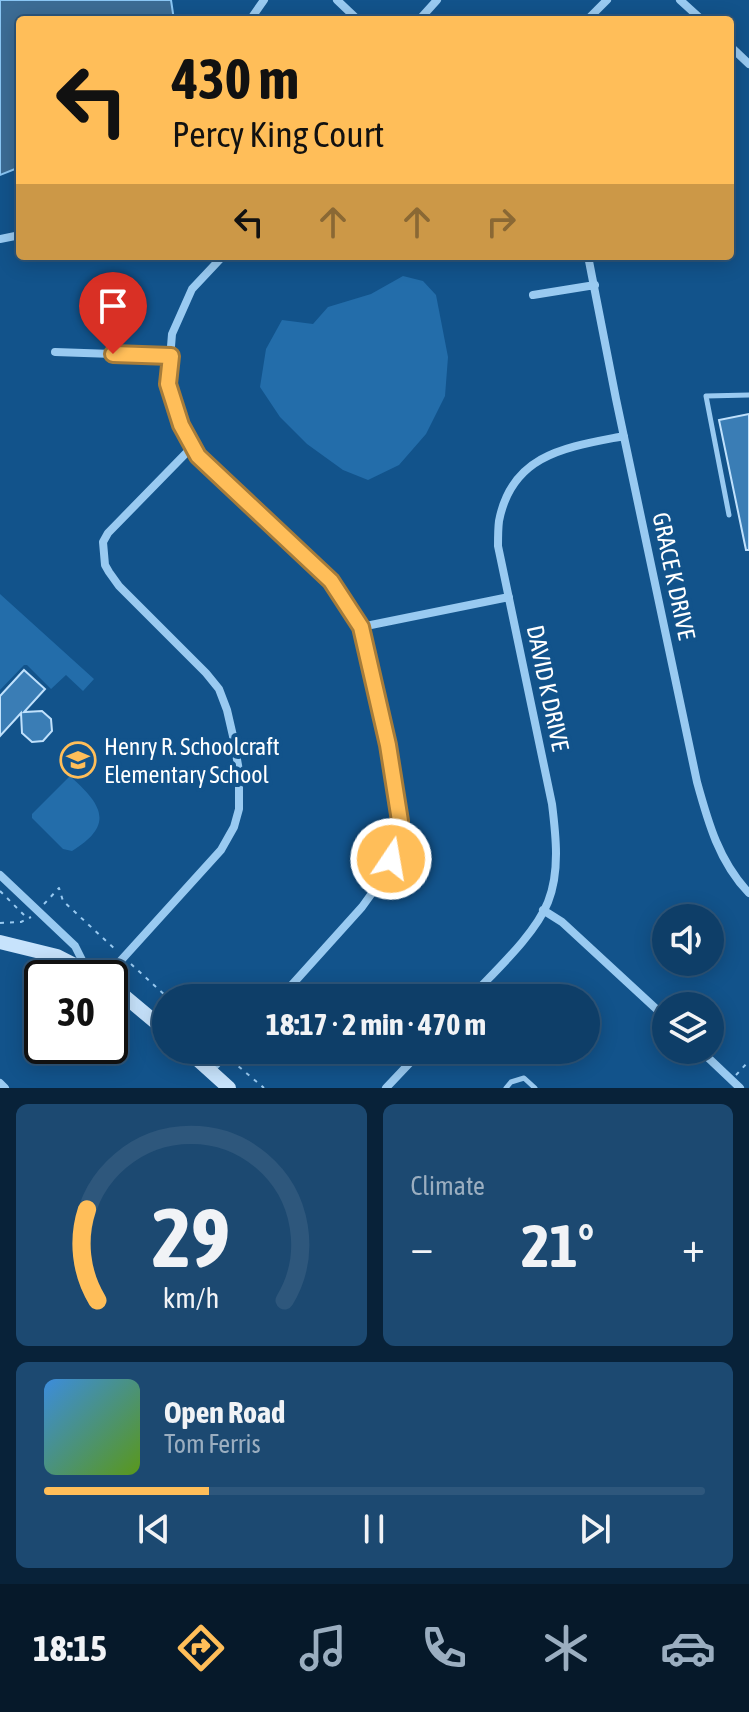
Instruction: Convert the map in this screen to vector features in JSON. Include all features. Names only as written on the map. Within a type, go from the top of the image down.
[{"type":"main road","points":[[0,942],[65,960]]},
{"type":"main road","points":[[128,999],[152,1019]]},
{"type":"main road","points":[[202,1064],[229,1088]]},
{"type":"street","points":[[337,0],[354,16]]},
{"type":"street","points":[[423,16],[437,0]]},
{"type":"street","points":[[591,16],[607,0]]},
{"type":"street","points":[[680,0],[698,16]]},
{"type":"street","points":[[734,50],[749,64]]},
{"type":"street","points":[[219,260],[192,289],[172,334],[168,384],[181,425],[198,456],[331,581],[361,627],[388,745],[400,821],[396,845],[380,882],[362,907],[293,984]]},
{"type":"street","name":"GRACE K DRIVE","points":[[589,260],[700,794],[710,829],[722,854],[749,893]]},
{"type":"street","points":[[533,295],[595,285]]},
{"type":"street","points":[[55,352],[171,356]]},
{"type":"street","name":"DAVID K DRIVE","points":[[483,984],[522,941],[548,902],[554,875],[556,841],[554,817],[498,546],[499,521],[507,497],[533,464],[551,453],[624,436]]},
{"type":"street","points":[[120,960],[221,850],[234,827],[239,809],[239,771],[233,736],[219,689],[119,586],[105,565],[103,542],[108,533],[193,446]]},
{"type":"street","points":[[361,627],[509,597]]},
{"type":"street","points":[[0,875],[75,946],[82,960]]},
{"type":"street","points":[[543,910],[562,922],[652,1005]]},
{"type":"street","points":[[210,1071],[217,1064]]},
{"type":"street","points":[[386,1088],[409,1064]]},
{"type":"street","points":[[715,1064],[740,1088]]},
{"type":"street","points":[[0,1083],[5,1088]]},
{"type":"lane","points":[[729,515],[706,396],[749,395]]},
{"type":"lane","points":[[506,1088],[511,1082],[524,1078],[535,1088]]},
{"type":"path","points":[[41,907],[59,888],[63,901],[153,984]]},
{"type":"path","points":[[0,891],[28,919]]},
{"type":"path","points":[[0,923],[21,922],[35,913]]},
{"type":"path","points":[[239,1064],[264,1088]]},
{"type":"shaded area","points":[[0,0],[171,0],[173,16],[16,16],[16,169],[0,175]]},
{"type":"shaded area","points":[[403,276],[423,281],[436,295],[448,357],[445,396],[426,434],[399,465],[368,480],[343,470],[307,444],[280,417],[260,387],[266,349],[282,320],[313,324],[328,307],[371,294]]},
{"type":"shaded area","points":[[0,594],[94,679],[83,691],[66,675],[51,689],[27,665],[0,690]]},
{"type":"shaded area","points":[[70,776],[90,796],[99,814],[95,832],[72,851],[63,849],[32,818],[32,814]]},
{"type":"building","points":[[749,414],[749,550],[746,550],[719,420]]},
{"type":"building","points":[[24,670],[45,689],[24,712],[42,711],[51,719],[52,731],[43,741],[32,742],[22,733],[21,713],[0,736],[0,696]]},
{"type":"place","name":"Henry R. Schoolcraft Elementary School","points":[[78,760]]},
{"type":"route","points":[[113,354],[171,356],[168,384],[181,425],[198,456],[331,581],[361,627],[388,745],[400,821],[391,859]]}]
